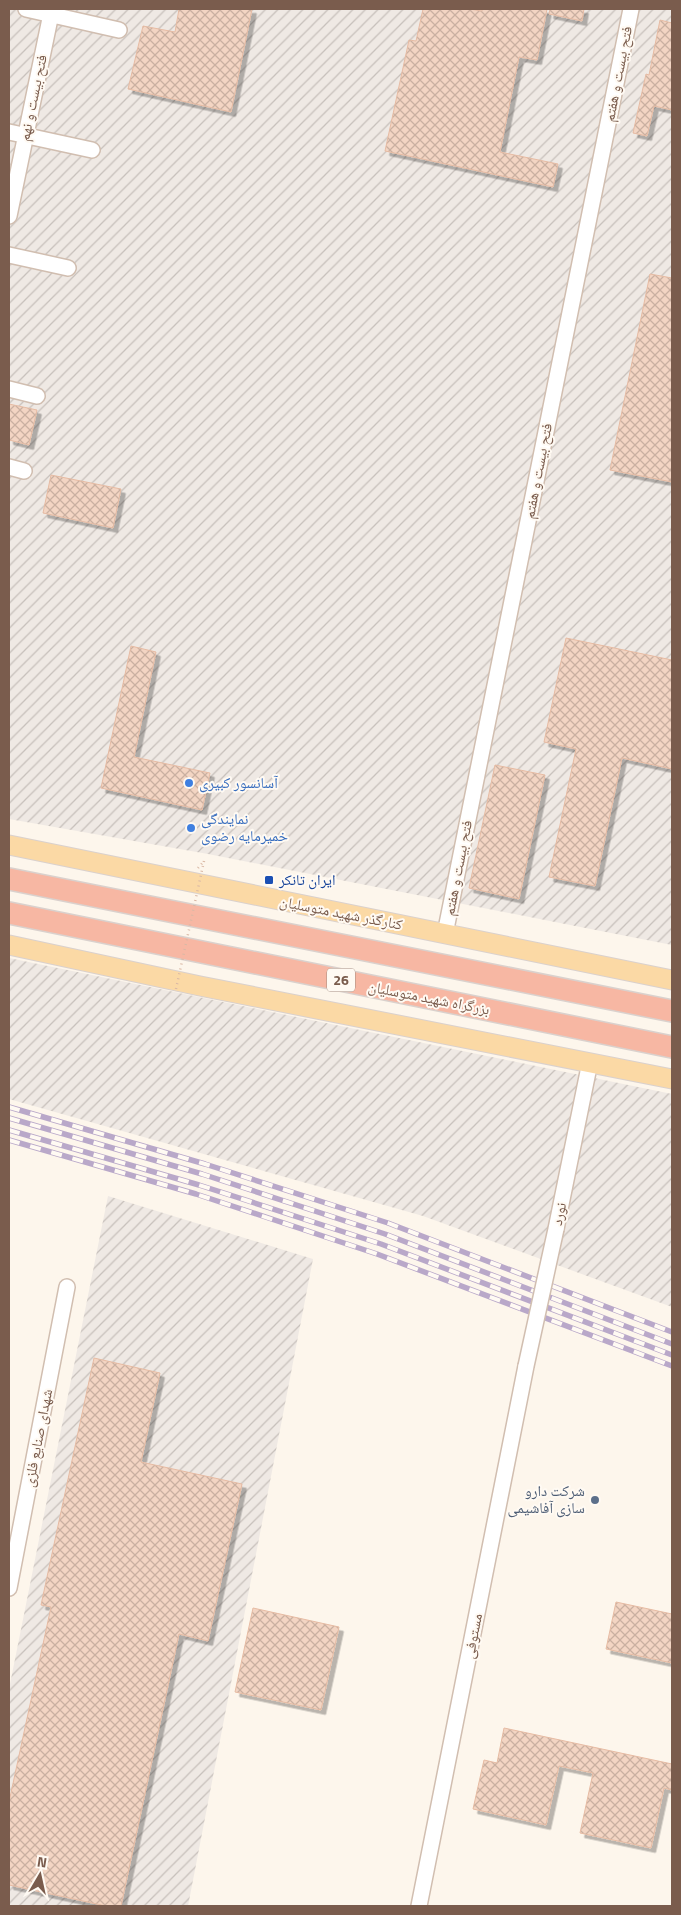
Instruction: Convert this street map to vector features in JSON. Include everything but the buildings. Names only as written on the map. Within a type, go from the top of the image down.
[{"type":"highway","name":"26","points":[[9,879],[672,1011]]},
{"type":"highway","name":"بزرگراه شهید متوسلیان","points":[[9,913],[672,1047]]},
{"type":"main road","name":"کنارگذر شهید متوسلیان","points":[[9,845],[672,980]]},
{"type":"main road","points":[[9,945],[209,988],[672,1079]]},
{"type":"street","points":[[26,9],[51,12],[120,30]]},
{"type":"street","name":"فتح بیست و هفتم","points":[[445,934],[631,9]]},
{"type":"street","name":"فتح بیست و نهم","points":[[9,216],[51,12]]},
{"type":"street","points":[[9,132],[92,150]]},
{"type":"street","points":[[9,255],[68,268]]},
{"type":"street","points":[[9,389],[38,396]]},
{"type":"street","points":[[9,467],[24,471]]},
{"type":"street","name":"نورد","points":[[526,1366],[590,1062]]},
{"type":"street","name":"شهدای صنایع فلزی","points":[[9,1588],[67,1287]]},
{"type":"street","name":"مستوفی","points":[[419,1906],[526,1366]]},
{"type":"path","points":[[176,989],[204,861]]},
{"type":"shaded area","points":[[9,9],[672,9],[672,945],[208,854],[9,819]]},
{"type":"shaded area","points":[[9,958],[672,1094],[672,1307],[423,1216],[9,1099]]},
{"type":"shaded area","points":[[108,1196],[313,1259],[188,1906],[9,1906],[9,1689]]},
{"type":"railway","points":[[9,1107],[205,1164],[388,1223],[672,1332]]},
{"type":"railway","points":[[9,1118],[202,1174],[385,1234],[672,1344]]},
{"type":"railway","points":[[9,1130],[199,1185],[381,1244],[672,1355]]},
{"type":"railway","points":[[9,1140],[196,1194],[377,1254],[672,1366]]},
{"type":"place","name":"آسانسور کبیری","points":[[189,783]]},
{"type":"place","name":"نمایندگی خمیرمایه رضوی","points":[[191,828]]},
{"type":"place","name":"ایران تانکر","points":[[269,880]]},
{"type":"place","name":"شرکت دارو سازی آفاشیمی","points":[[595,1500]]}]
